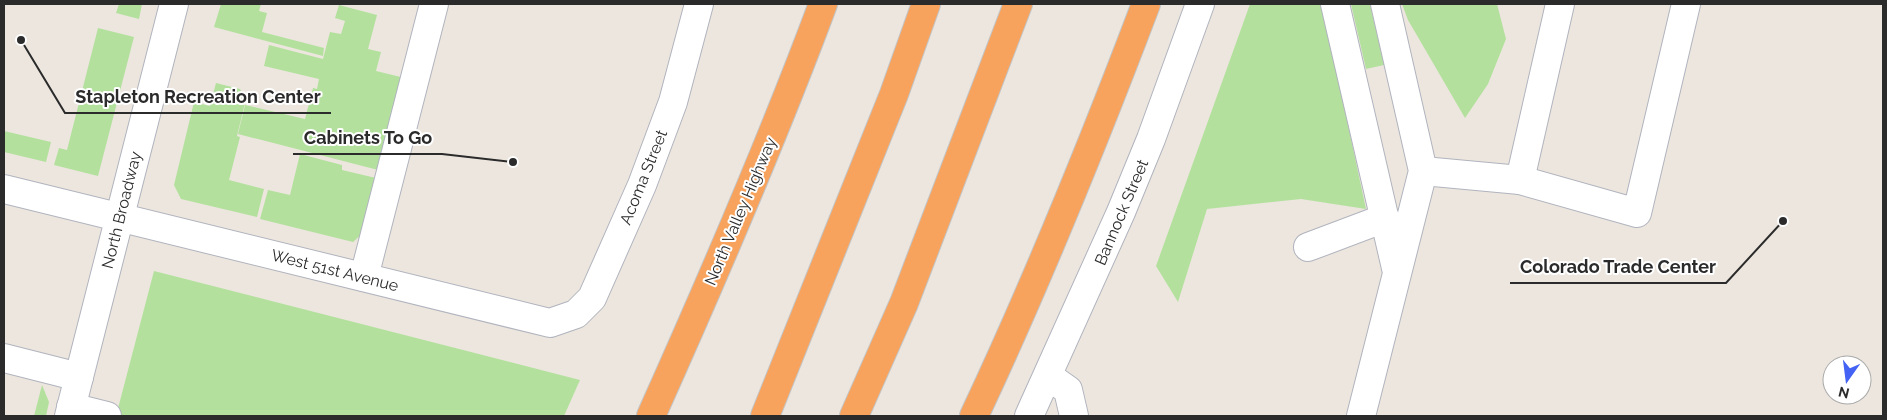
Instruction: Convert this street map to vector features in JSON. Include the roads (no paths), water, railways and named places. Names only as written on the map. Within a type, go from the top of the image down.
[{"type":"highway","name":"North Valley Highway","points":[[651,416],[724,251],[795,81],[823,4]]},
{"type":"highway","points":[[765,416],[894,94],[926,4]]},
{"type":"highway","points":[[854,416],[904,303],[1018,4]]},
{"type":"highway","points":[[974,416],[1030,297],[1073,194],[1146,4]]},
{"type":"street","name":"North Broadway","points":[[70,412],[174,4]]},
{"type":"street","points":[[364,278],[434,4]]},
{"type":"street","name":"Acoma Street","points":[[550,323],[576,314],[592,298],[642,185],[673,102],[699,4]]},
{"type":"street","name":"Bannock Street","points":[[1029,416],[1122,212],[1151,139],[1200,4]]},
{"type":"street","points":[[1335,4],[1398,273]]},
{"type":"street","points":[[1361,416],[1423,171],[1385,4]]},
{"type":"street","points":[[1520,180],[1560,4]]},
{"type":"street","points":[[1423,171],[1520,180],[1636,213],[1686,4]]},
{"type":"street","name":"West 51st Avenue","points":[[4,189],[550,323]]},
{"type":"street","points":[[1308,247],[1385,218]]},
{"type":"street","points":[[4,358],[79,377]]},
{"type":"street","points":[[1048,376],[1068,390],[1074,416]]},
{"type":"street","points":[[70,412],[107,416]]},
{"type":"place","name":"Stapleton Recreation Center","points":[[21,40]]},
{"type":"place","name":"Cabinets To Go","points":[[513,162]]},
{"type":"place","name":"Colorado Trade Center","points":[[1783,221]]}]
